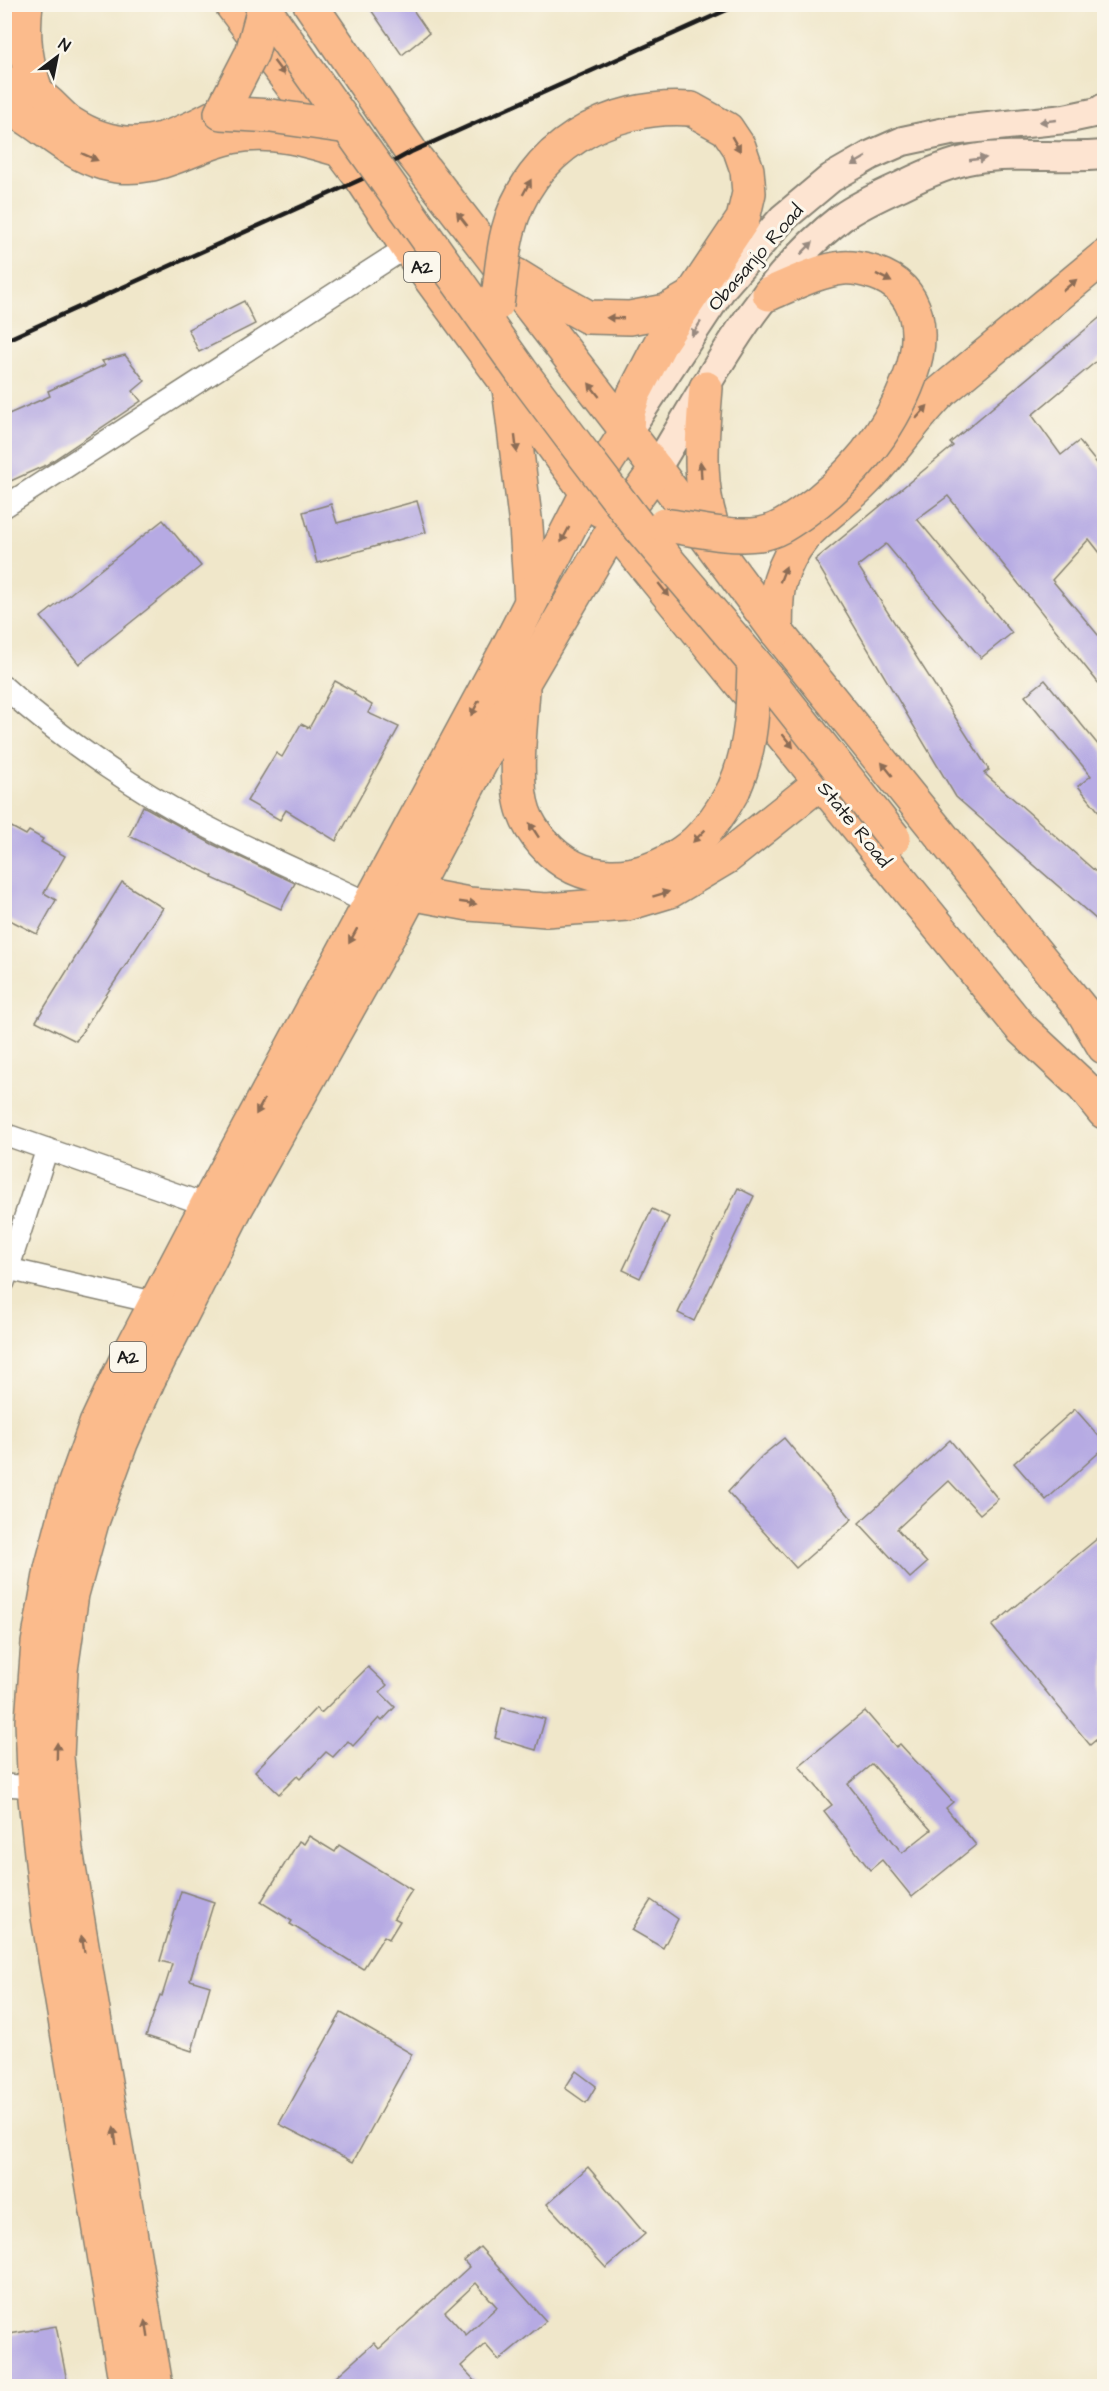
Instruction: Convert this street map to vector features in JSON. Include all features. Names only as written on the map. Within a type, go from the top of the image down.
[{"type":"main road","points":[[26,4],[23,25],[26,60],[36,94]]},
{"type":"main road","name":"A2","points":[[231,4],[344,139],[407,247],[614,528]]},
{"type":"main road","points":[[310,4],[411,152],[656,469],[776,632],[1082,1010],[1104,1047]]},
{"type":"main road","points":[[221,113],[252,53],[270,6]]},
{"type":"main road","points":[[270,6],[344,139],[640,528],[900,833],[1104,1056]]},
{"type":"main road","points":[[270,6],[578,414],[900,833],[946,904],[1083,1086]]},
{"type":"main road","points":[[4,82],[36,94],[68,121],[108,141],[134,144],[167,139],[188,131],[221,113],[271,116],[344,139]]},
{"type":"main road","points":[[4,105],[85,156],[103,163],[129,167],[153,165],[230,138],[258,134],[344,139]]},
{"type":"main road","points":[[497,304],[508,231],[515,212],[532,176],[553,153],[607,120],[658,108],[691,109],[727,129],[739,147],[747,170],[750,193],[743,219],[662,340],[634,394],[628,412],[627,431]]},
{"type":"main road","name":"Obasanjo Road","points":[[627,431],[723,287],[783,218],[831,178],[871,155],[903,141],[950,131],[1065,119],[1098,112],[1104,108]]},
{"type":"main road","name":"Obasanjo Road","points":[[656,469],[753,314],[791,265],[816,239],[843,217],[877,197],[923,175],[971,160],[1013,156],[1074,158],[1104,155]]},
{"type":"main road","points":[[776,632],[779,584],[789,558],[803,535],[864,483],[921,412],[942,392],[1104,257]]},
{"type":"main road","points":[[494,259],[550,296],[588,317],[630,318],[666,311],[690,297]]},
{"type":"main road","points":[[664,525],[731,535],[762,534],[784,525],[813,506],[838,485],[862,459],[902,399],[920,340],[912,303],[898,286],[884,276],[865,270],[842,268],[814,276],[769,294]]},
{"type":"main road","points":[[508,386],[526,526],[531,601]]},
{"type":"main road","points":[[706,388],[700,458],[702,481],[708,515],[728,566]]},
{"type":"main road","name":"A2","points":[[126,2386],[48,1917],[20,1786],[32,1721],[38,1643],[51,1569],[70,1497],[96,1424],[127,1358],[587,493],[627,431]]},
{"type":"main road","name":"A2","points":[[156,2386],[66,1850],[57,1757],[61,1670],[72,1594],[92,1522],[149,1379],[235,1210],[523,683],[614,528],[656,469]]},
{"type":"main road","name":"State Road","points":[[614,528],[1022,1029],[1083,1086],[1104,1112]]},
{"type":"main road","points":[[523,683],[519,790],[524,812],[533,831],[564,863],[601,877],[618,877],[640,872],[684,852],[725,806],[740,776],[752,728],[754,663]]},
{"type":"main road","points":[[410,893],[469,904],[546,910],[627,904],[670,891],[727,857],[821,782]]},
{"type":"street","points":[[4,507],[407,247]]},
{"type":"street","points":[[4,687],[42,721],[132,784],[216,830],[370,904]]},
{"type":"street","points":[[4,1134],[207,1205]]},
{"type":"street","points":[[47,1149],[6,1273],[157,1303]]},
{"type":"building","points":[[367,4],[409,4],[429,33],[402,55]]},
{"type":"building","points":[[244,301],[255,324],[199,352],[188,329]]},
{"type":"building","points":[[1104,314],[1104,355],[1032,415],[1061,455],[1079,441],[1104,472],[1104,558],[1089,539],[1052,580],[1104,642],[1104,690],[948,496],[917,519],[1012,633],[981,658],[886,544],[858,566],[989,770],[984,773],[1104,879],[1104,926],[956,797],[815,560],[953,446],[950,443]]},
{"type":"building","points":[[125,355],[145,381],[133,391],[141,401],[46,465],[4,484],[4,416],[50,396],[48,391],[105,365],[102,361]]},
{"type":"building","points":[[417,501],[426,532],[317,563],[303,512],[331,504],[337,523]]},
{"type":"building","points":[[163,520],[201,566],[79,664],[41,617]]},
{"type":"building","points":[[1045,680],[1104,752],[1104,818],[1078,786],[1091,776],[1025,696]]},
{"type":"building","points":[[335,681],[372,705],[368,713],[399,727],[336,841],[286,810],[280,820],[247,801],[276,753],[282,757],[301,724],[309,728]]},
{"type":"building","points":[[143,806],[212,844],[295,883],[281,909],[212,878],[213,876],[129,836]]},
{"type":"building","points":[[4,823],[26,835],[29,831],[43,839],[41,842],[65,856],[44,893],[56,900],[37,934],[4,917]]},
{"type":"building","points":[[122,882],[163,908],[76,1041],[36,1021]]},
{"type":"building","points":[[738,1188],[754,1196],[694,1321],[678,1313]]},
{"type":"building","points":[[652,1209],[669,1217],[640,1278],[623,1270]]},
{"type":"building","points":[[1075,1409],[1104,1442],[1104,1448],[1046,1500],[1014,1463]]},
{"type":"building","points":[[784,1438],[852,1519],[796,1568],[728,1492],[762,1456]]},
{"type":"building","points":[[950,1440],[998,1499],[980,1514],[949,1481],[897,1529],[927,1563],[910,1578],[859,1523]]},
{"type":"building","points":[[1104,1533],[1104,1733],[1090,1745],[992,1626]]},
{"type":"building","points":[[368,1667],[387,1685],[380,1692],[395,1707],[382,1721],[379,1718],[353,1746],[348,1741],[333,1757],[326,1752],[300,1779],[297,1776],[279,1794],[255,1771],[316,1708],[321,1713]]},
{"type":"building","points":[[502,1708],[545,1719],[536,1750],[495,1738]]},
{"type":"building","points":[[865,1711],[896,1747],[900,1744],[953,1802],[946,1808],[976,1845],[912,1897],[882,1860],[870,1870],[824,1811],[832,1805],[799,1766]],"holes":[[[872,1764],[931,1830],[902,1853],[848,1784]]]},
{"type":"building","points":[[309,1836],[335,1852],[339,1845],[412,1890],[394,1918],[400,1921],[389,1939],[384,1936],[363,1969],[290,1924],[292,1921],[261,1902],[299,1841],[304,1844]]},
{"type":"building","points":[[181,1891],[214,1902],[190,1980],[210,1986],[192,2051],[146,2036],[172,1964],[160,1961]]},
{"type":"building","points":[[651,1900],[678,1919],[663,1948],[632,1930]]},
{"type":"building","points":[[341,2013],[412,2054],[353,2162],[279,2124]]},
{"type":"building","points":[[576,2071],[596,2086],[586,2103],[565,2088]]},
{"type":"building","points":[[588,2167],[645,2234],[606,2268],[547,2204]]},
{"type":"building","points":[[480,2247],[546,2321],[499,2360],[485,2344],[461,2366],[480,2386],[326,2386],[374,2343],[379,2349],[469,2267],[464,2261]],"holes":[[[476,2283],[497,2307],[466,2335],[445,2312]]]},
{"type":"building","points":[[56,2326],[68,2386],[9,2386],[4,2367],[4,2335]]},
{"type":"railway","points":[[4,341],[362,179],[411,152],[740,4]]}]
